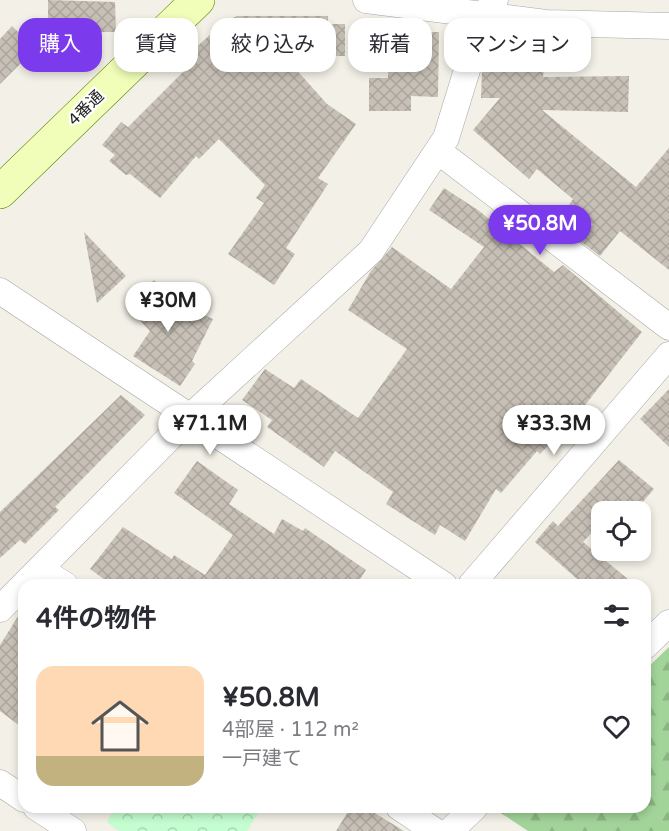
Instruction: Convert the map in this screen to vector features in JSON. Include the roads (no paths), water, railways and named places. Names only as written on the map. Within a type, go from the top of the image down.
[{"type":"street","name":"4番通","points":[[0,192],[198,0]]},
{"type":"street","points":[[366,0],[490,7],[546,23],[669,26]]},
{"type":"street","points":[[29,579],[190,417],[371,250],[446,138],[490,7]]},
{"type":"street","points":[[438,151],[669,327]]},
{"type":"street","points":[[0,291],[435,579]]},
{"type":"street","points":[[476,579],[669,355]]},
{"type":"street","points":[[40,568],[56,579]]},
{"type":"street","points":[[0,609],[18,591]]},
{"type":"street","points":[[651,640],[669,623]]},
{"type":"street","points":[[0,783],[18,795]]},
{"type":"street","points":[[45,813],[73,831]]},
{"type":"street","points":[[408,813],[435,831]]},
{"type":"street","points":[[450,831],[469,813]]}]
